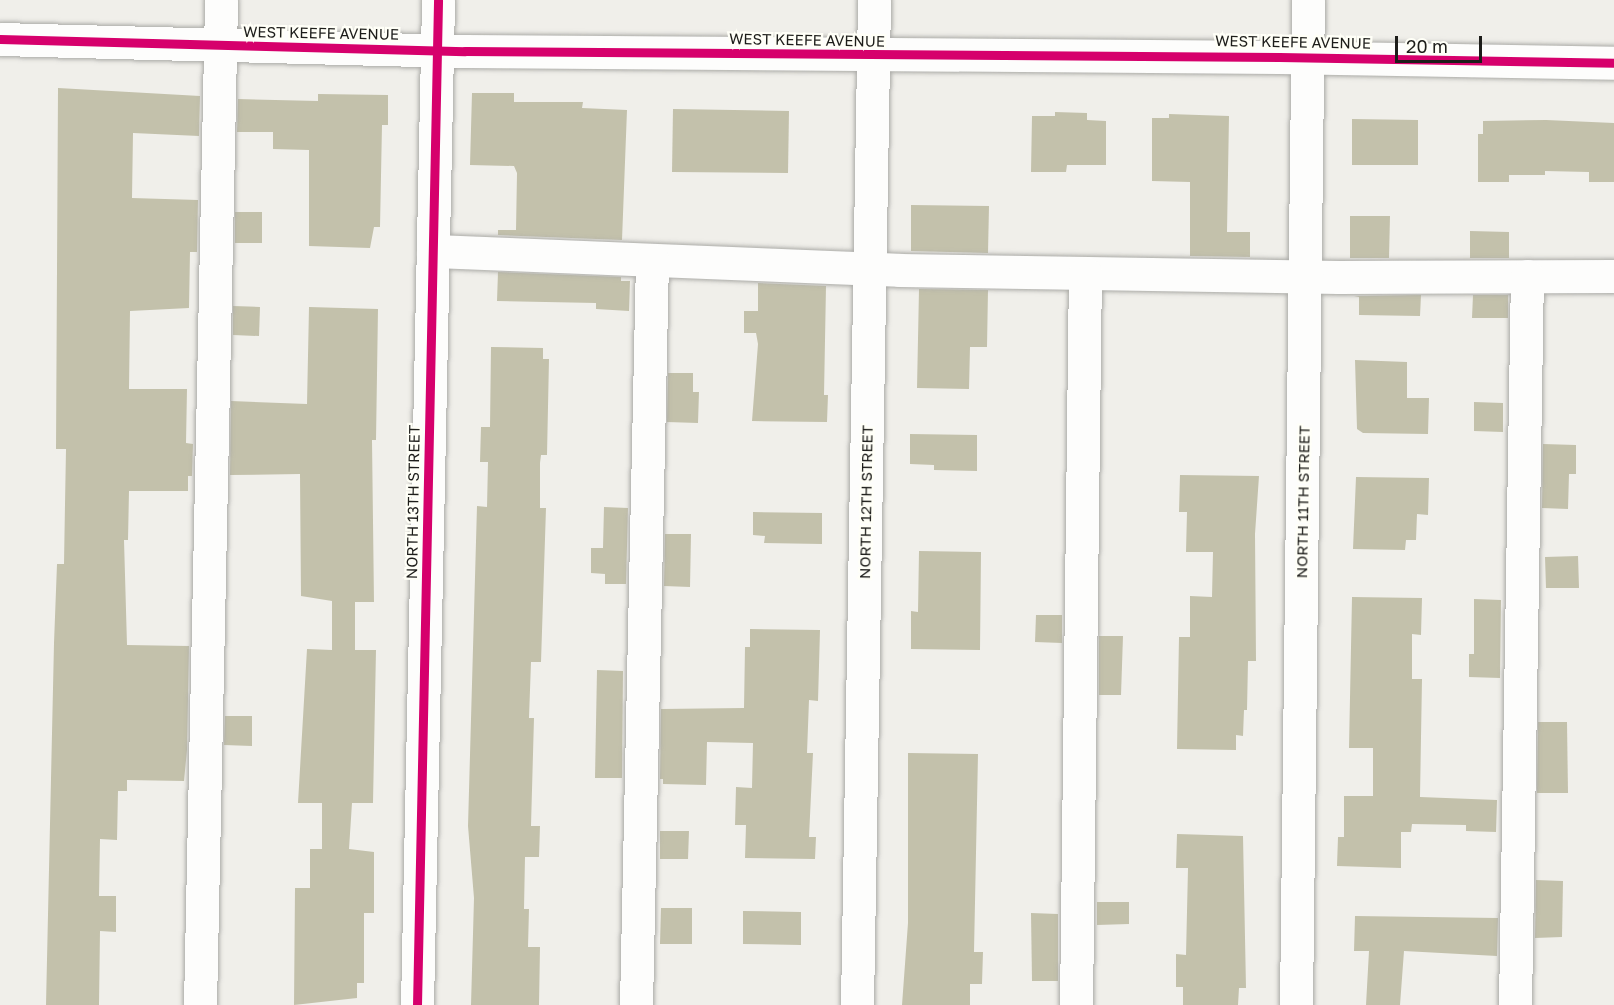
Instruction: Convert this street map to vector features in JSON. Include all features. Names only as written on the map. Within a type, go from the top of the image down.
[{"type":"street","points":[[200,1005],[221,0]]},
{"type":"street","name":"NORTH 13TH STREET","points":[[417,1005],[438,0]]},
{"type":"street","name":"NORTH 12TH STREET","points":[[857,1005],[874,0]]},
{"type":"street","name":"NORTH 11TH STREET","points":[[1296,1005],[1308,0]]},
{"type":"street","name":"WEST KEEFE AVENUE","points":[[0,39],[437,51],[873,56],[1306,57],[1614,63]]},
{"type":"street","points":[[433,251],[870,269],[1306,276],[1614,276]]},
{"type":"street","points":[[636,1005],[652,260]]},
{"type":"street","points":[[1076,1005],[1085,273]]},
{"type":"street","points":[[1515,1005],[1527,276]]},
{"type":"building","points":[[58,88],[200,96],[199,136],[133,133],[132,198],[198,200],[197,252],[190,252],[189,308],[130,311],[129,389],[187,389],[186,443],[193,444],[192,476],[188,476],[188,491],[129,491],[128,540],[124,540],[127,645],[189,646],[187,750],[184,781],[127,780],[127,791],[118,791],[117,840],[100,839],[99,896],[116,896],[116,932],[100,931],[99,1005],[46,1005],[54,643],[57,564],[64,564],[66,449],[56,449]]},
{"type":"building","points":[[472,93],[514,93],[514,102],[583,102],[582,108],[627,110],[622,240],[498,235],[498,230],[516,230],[517,173],[514,166],[470,165]]},
{"type":"building","points":[[318,94],[388,95],[388,125],[382,125],[380,227],[374,227],[370,248],[309,246],[309,150],[273,149],[273,132],[237,132],[238,99],[318,101]]},
{"type":"building","points":[[673,109],[789,111],[788,173],[672,172]]},
{"type":"building","points":[[1055,112],[1087,113],[1087,120],[1106,121],[1106,165],[1067,165],[1066,172],[1031,172],[1032,116],[1055,116]]},
{"type":"building","points":[[1169,114],[1229,116],[1227,232],[1250,232],[1250,257],[1190,256],[1190,182],[1152,181],[1152,118],[1169,118]]},
{"type":"building","points":[[1352,119],[1418,120],[1418,165],[1352,165]]},
{"type":"building","points":[[1546,120],[1614,123],[1614,182],[1589,182],[1589,172],[1545,171],[1545,175],[1509,175],[1509,182],[1478,182],[1478,134],[1483,134],[1483,121]]},
{"type":"building","points":[[911,205],[989,206],[988,253],[911,251]]},
{"type":"building","points":[[235,212],[262,212],[262,243],[235,243]]},
{"type":"building","points":[[1350,216],[1390,216],[1389,258],[1350,258]]},
{"type":"building","points":[[1470,231],[1509,232],[1509,258],[1470,258]]},
{"type":"building","points":[[498,272],[621,277],[621,281],[630,281],[629,311],[596,309],[596,303],[497,301]]},
{"type":"building","points":[[758,283],[826,286],[824,395],[828,395],[827,422],[752,421],[758,344],[756,333],[744,333],[744,311],[758,311]]},
{"type":"building","points":[[919,289],[988,290],[987,347],[970,347],[969,389],[917,388]]},
{"type":"building","points":[[1421,295],[1420,316],[1359,315],[1359,297],[1354,296]]},
{"type":"building","points":[[1473,295],[1508,295],[1508,318],[1472,318]]},
{"type":"building","points":[[233,306],[260,307],[259,336],[233,335]]},
{"type":"building","points":[[309,307],[378,309],[376,440],[372,440],[374,602],[355,602],[355,650],[376,650],[373,803],[352,803],[349,849],[374,852],[374,913],[364,913],[364,983],[357,983],[357,998],[294,1005],[295,888],[310,888],[310,849],[322,849],[322,803],[298,803],[307,649],[332,650],[332,601],[301,596],[300,474],[230,475],[231,401],[307,404]]},
{"type":"building","points":[[491,347],[543,348],[543,359],[549,359],[547,455],[541,455],[540,463],[540,508],[546,508],[541,662],[531,662],[529,718],[534,718],[531,826],[540,826],[539,857],[525,857],[524,909],[529,909],[528,947],[540,947],[539,1005],[471,1005],[474,898],[468,826],[477,506],[487,507],[488,462],[480,462],[481,427],[490,427]]},
{"type":"building","points":[[1355,360],[1407,362],[1407,398],[1429,398],[1428,434],[1363,433],[1357,429]]},
{"type":"building","points":[[668,373],[693,373],[693,392],[699,392],[698,423],[667,422]]},
{"type":"building","points":[[1474,402],[1503,403],[1503,432],[1474,431]]},
{"type":"building","points":[[910,434],[977,435],[977,471],[934,470],[934,465],[910,464]]},
{"type":"building","points":[[1543,444],[1576,445],[1576,474],[1569,474],[1568,509],[1542,508]]},
{"type":"building","points":[[1180,475],[1259,476],[1255,534],[1256,661],[1248,661],[1247,710],[1244,710],[1243,736],[1236,735],[1236,750],[1177,749],[1179,637],[1190,637],[1190,596],[1212,597],[1213,552],[1186,552],[1187,512],[1179,512]]},
{"type":"building","points":[[1356,477],[1429,478],[1428,515],[1417,514],[1416,540],[1406,540],[1405,550],[1353,549]]},
{"type":"building","points":[[604,507],[628,508],[626,584],[605,584],[605,574],[591,573],[591,548],[603,548]]},
{"type":"building","points":[[753,512],[822,513],[822,544],[764,543],[765,536],[753,535]]},
{"type":"building","points":[[665,534],[691,534],[690,587],[664,586]]},
{"type":"building","points":[[919,551],[981,552],[980,650],[911,649],[911,611],[918,612]]},
{"type":"building","points":[[1578,556],[1579,588],[1546,588],[1545,557]]},
{"type":"building","points":[[1352,597],[1422,598],[1421,635],[1412,634],[1412,679],[1422,679],[1420,797],[1497,800],[1496,832],[1466,831],[1466,825],[1412,824],[1411,832],[1401,832],[1401,868],[1337,866],[1338,837],[1344,837],[1344,796],[1373,796],[1373,748],[1349,748]]},
{"type":"building","points":[[1474,599],[1501,600],[1500,678],[1469,677],[1469,654],[1474,654]]},
{"type":"building","points":[[1036,615],[1062,615],[1062,643],[1035,642]]},
{"type":"building","points":[[750,629],[820,630],[818,701],[809,700],[807,753],[813,753],[809,837],[816,837],[815,859],[745,858],[746,825],[735,825],[736,787],[752,788],[753,743],[707,742],[706,785],[663,784],[663,779],[660,779],[661,709],[744,708],[745,647],[750,647]]},
{"type":"building","points":[[1099,636],[1123,636],[1121,695],[1099,695]]},
{"type":"building","points":[[597,670],[623,671],[622,778],[595,778]]},
{"type":"building","points":[[225,716],[252,716],[252,746],[224,745]]},
{"type":"building","points":[[1538,722],[1567,722],[1568,793],[1537,793]]},
{"type":"building","points":[[908,753],[978,754],[974,952],[983,952],[982,984],[970,984],[970,1005],[902,1005],[908,923]]},
{"type":"building","points":[[660,831],[689,831],[688,859],[660,859]]},
{"type":"building","points":[[1177,834],[1243,836],[1246,988],[1239,988],[1238,1005],[1183,1005],[1183,987],[1176,987],[1176,954],[1186,955],[1188,868],[1176,868]]},
{"type":"building","points":[[1536,880],[1563,881],[1562,937],[1535,938]]},
{"type":"building","points":[[1097,902],[1129,902],[1129,924],[1097,925]]},
{"type":"building","points":[[661,908],[692,908],[692,944],[660,944]]},
{"type":"building","points":[[743,911],[801,912],[801,945],[743,944]]},
{"type":"building","points":[[1031,913],[1058,914],[1058,981],[1032,981]]},
{"type":"building","points":[[1355,916],[1498,918],[1497,956],[1404,951],[1400,1005],[1366,1005],[1369,951],[1354,951]]},
{"type":"cycle path","points":[[417,1005],[438,0]]},
{"type":"cycle path","points":[[0,39],[465,51],[1279,57],[1614,63]]}]
